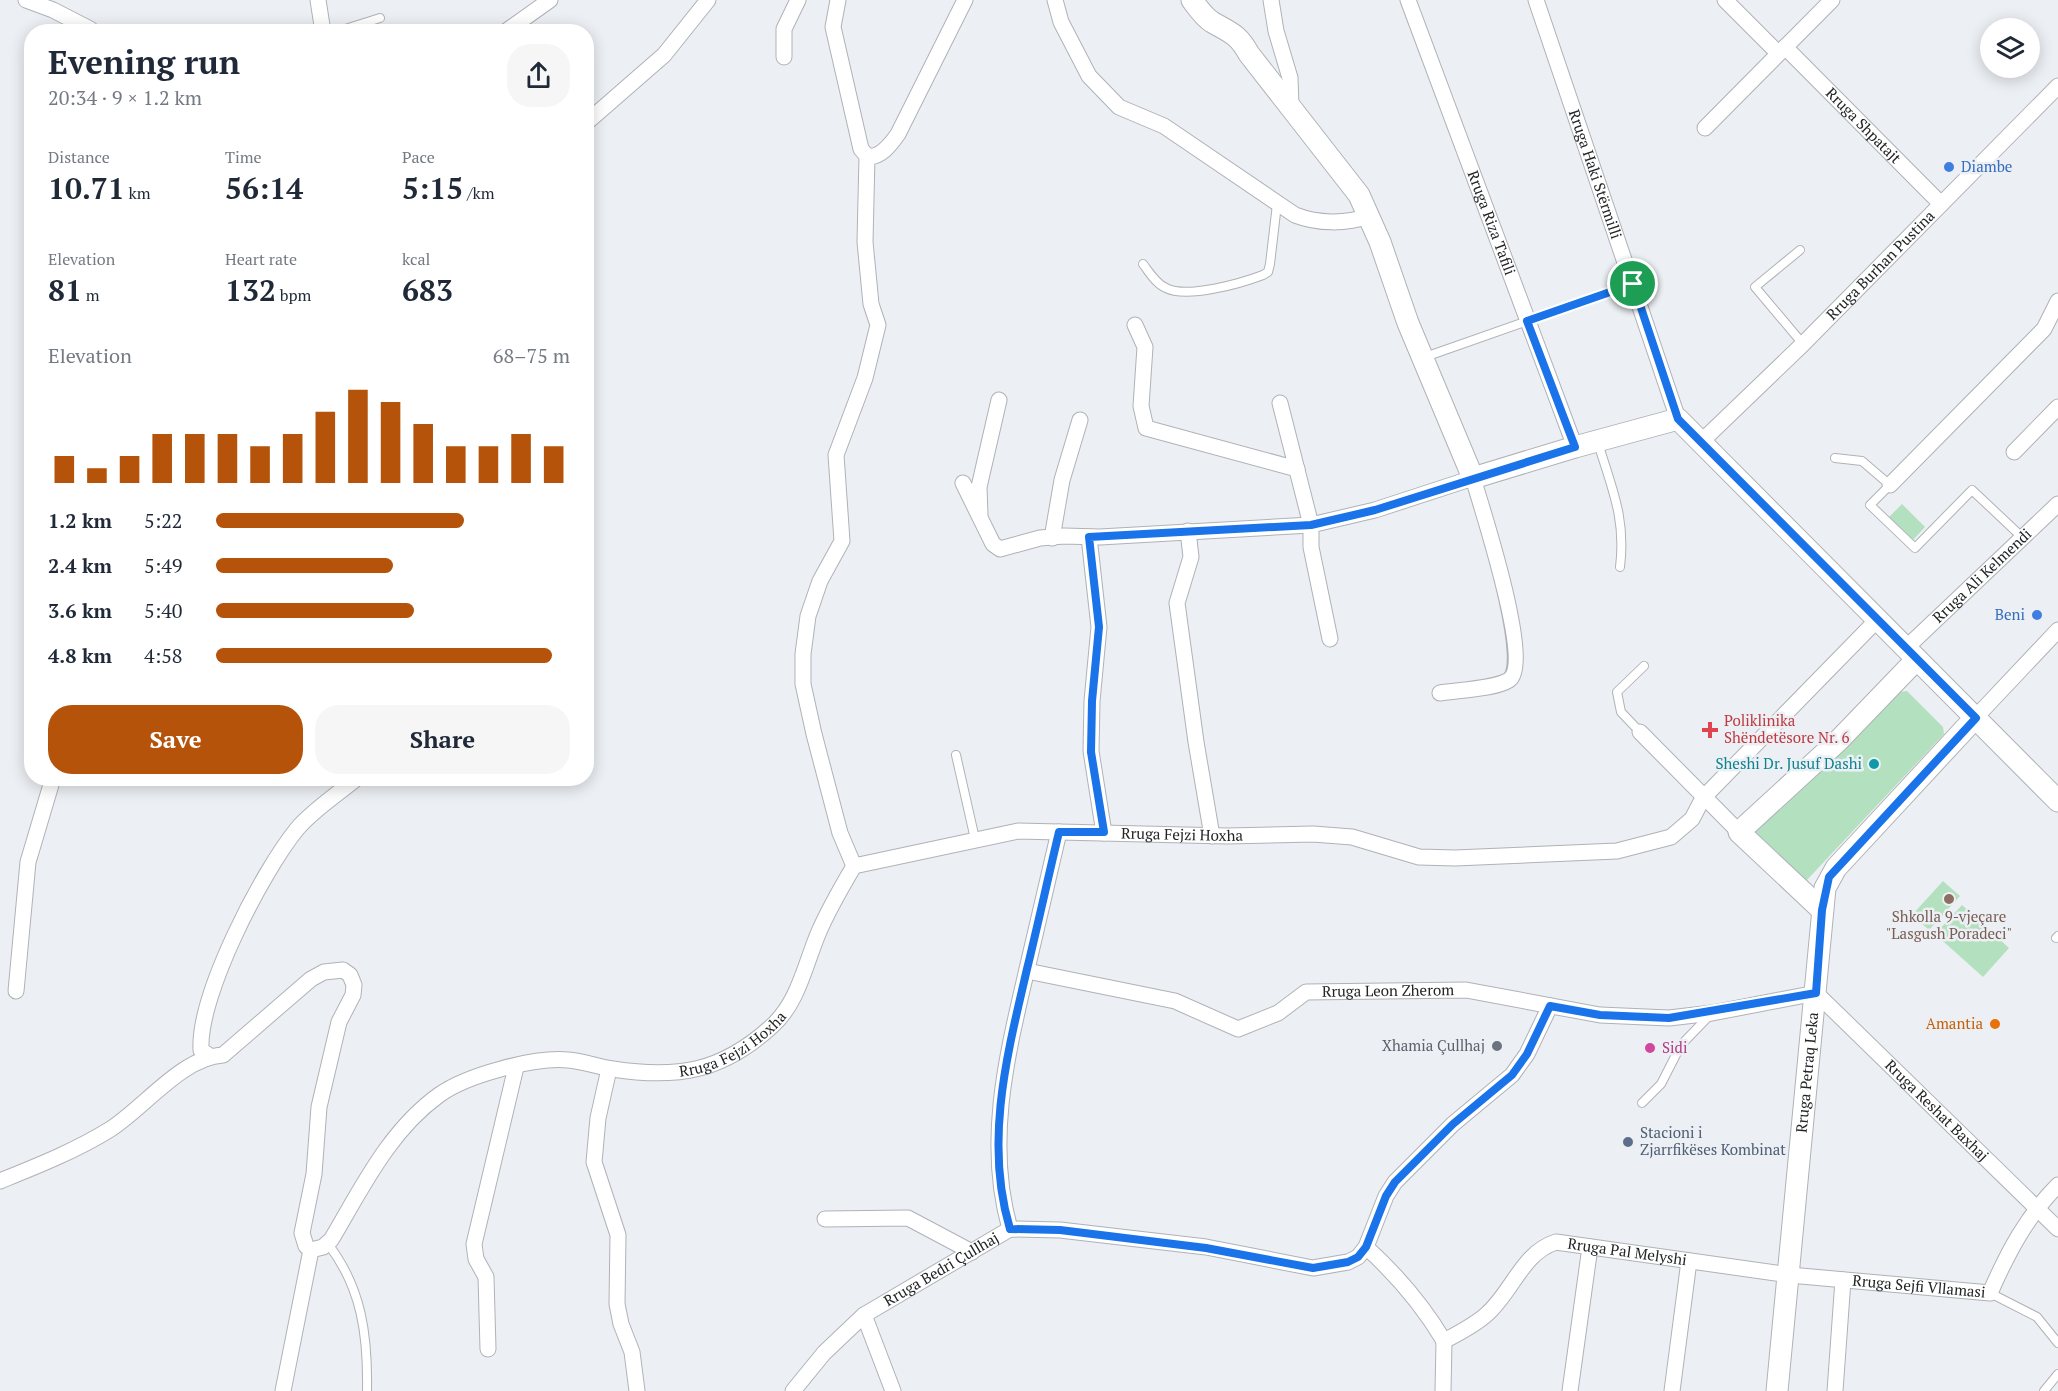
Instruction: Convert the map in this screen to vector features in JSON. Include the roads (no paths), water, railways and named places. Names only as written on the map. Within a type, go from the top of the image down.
[{"type":"street","points":[[26,0],[53,9],[81,24]]},
{"type":"street","points":[[318,0],[322,24]]},
{"type":"street","points":[[516,24],[550,0]]},
{"type":"street","points":[[594,116],[664,55],[708,0]]},
{"type":"street","points":[[784,57],[784,29],[798,0]]},
{"type":"street","points":[[837,0],[833,27],[861,149],[867,156],[865,242],[871,303],[878,325],[865,378],[836,455],[842,541],[820,581],[808,616],[803,654],[803,684],[840,833],[854,866]]},
{"type":"street","points":[[867,156],[876,156],[890,146],[898,134],[965,0]]},
{"type":"street","points":[[1055,0],[1061,22],[1075,52],[1101,92],[1119,107],[1164,126],[1277,204],[1306,219],[1353,221],[1369,216]]},
{"type":"street","points":[[1192,0],[1212,22],[1233,32],[1359,195],[1422,358],[1473,478],[1511,613],[1514,673],[1509,680],[1493,685],[1440,693]]},
{"type":"street","points":[[1271,0],[1276,31],[1290,78],[1291,106]]},
{"type":"street","name":"Rruga Riza Tafili","points":[[1408,0],[1575,447]]},
{"type":"street","name":"Rruga Haki Stërmilli","points":[[1536,0],[1678,419],[2058,801]]},
{"type":"street","name":"Rruga Shpatajt","points":[[1725,0],[1781,50],[1941,204]]},
{"type":"street","points":[[1705,128],[1826,2]]},
{"type":"street","name":"Rruga Burhan Pustina","points":[[1701,442],[1803,344],[2058,86]]},
{"type":"street","points":[[1890,485],[2044,329],[2058,301]]},
{"type":"street","points":[[1135,325],[1145,347],[1141,406],[1146,428],[1297,469]]},
{"type":"street","points":[[981,521],[979,488],[999,400]]},
{"type":"street","points":[[1281,403],[1311,525],[1311,547],[1330,639]]},
{"type":"street","points":[[2014,452],[2058,407]]},
{"type":"street","points":[[963,483],[993,544],[1000,549],[1052,538],[1311,525],[1375,510],[1575,447],[1678,419]]},
{"type":"street","points":[[1052,538],[1062,480],[1080,420]]},
{"type":"street","name":"Rruga Ali Kelmendi","points":[[1912,653],[2058,504]]},
{"type":"street","points":[[1188,531],[1191,557],[1177,603],[1196,742],[1212,836]]},
{"type":"street","points":[[1089,537],[1099,627],[1092,701],[1091,752],[1104,832]]},
{"type":"street","name":"Rruga Fejzi Hoxha","points":[[328,1244],[376,1165],[402,1129],[439,1095],[468,1080],[545,1060],[570,1060],[639,1073],[694,1071],[741,1049],[774,1025],[800,985],[823,923],[854,866],[1018,831],[1212,836],[1313,834],[1352,837],[1419,857],[1455,858],[1617,850],[1671,837],[1692,819],[1703,798],[1877,620]]},
{"type":"street","name":"Rruga Petraq Leka","points":[[1777,1391],[1790,1275],[1825,888],[1836,867],[2058,630]]},
{"type":"street","points":[[1739,832],[1838,741],[1912,653]]},
{"type":"street","points":[[1640,732],[1703,798],[1822,910]]},
{"type":"street","points":[[16,991],[28,862],[51,786]]},
{"type":"street","points":[[210,1056],[201,1050],[200,1033],[222,964],[262,880],[298,827],[347,786]]},
{"type":"street","points":[[1010,1229],[1002,1203],[998,1165],[998,1121],[1009,1044],[1059,832]]},
{"type":"street","points":[[0,1181],[54,1159],[111,1129],[174,1078],[210,1056],[223,1055],[312,979],[324,972],[344,970],[350,975],[354,985],[353,995],[339,1022],[319,1107],[314,1174],[302,1233],[306,1246],[311,1250]]},
{"type":"street","name":"Rruga Leon Zherom","points":[[1027,971],[1175,1000],[1238,1029],[1278,1012],[1306,992],[1466,990],[1490,992],[1550,1006]]},
{"type":"street","points":[[1443,1391],[1444,1341],[1423,1306],[1399,1277],[1366,1247],[1386,1196],[1395,1182],[1453,1124],[1512,1075],[1527,1054],[1550,1006],[1634,1018],[1669,1018],[1712,1013],[1816,993]]},
{"type":"street","name":"Rruga Reshat Baxhaj","points":[[1816,993],[2037,1206],[2058,1229]]},
{"type":"street","points":[[488,1349],[486,1277],[476,1259],[474,1244],[516,1067]]},
{"type":"street","points":[[609,1069],[598,1118],[594,1161],[618,1235],[617,1304],[621,1324],[632,1352],[637,1391]]},
{"type":"street","name":"Rruga Sejfi Vllamasi","points":[[1790,1275],[1990,1293],[2007,1254],[2037,1206],[2058,1185]]},
{"type":"street","points":[[825,1219],[908,1218],[972,1252]]},
{"type":"street","name":"Rruga Bedri Çullhaj","points":[[794,1391],[824,1353],[864,1315],[1010,1229],[1060,1230],[1206,1248],[1313,1268],[1348,1262],[1358,1257],[1366,1247]]},
{"type":"street","name":"Rruga Pal Melyshi","points":[[1444,1341],[1488,1314],[1514,1284],[1519,1271],[1544,1246],[1556,1242],[1790,1275]]},
{"type":"street","points":[[311,1250],[328,1244]]},
{"type":"street","points":[[1570,1391],[1590,1247]]},
{"type":"street","points":[[282,1391],[311,1250]]},
{"type":"street","points":[[1672,1391],[1689,1261]]},
{"type":"street","points":[[1835,1391],[1843,1280]]},
{"type":"street","points":[[864,1315],[893,1391]]},
{"type":"lane","points":[[364,24],[380,18]]},
{"type":"lane","points":[[1143,264],[1157,281],[1174,291],[1225,287],[1263,275],[1268,272],[1270,264],[1277,204]]},
{"type":"lane","points":[[1800,250],[1755,287],[1803,344]]},
{"type":"lane","points":[[1422,358],[1633,284]]},
{"type":"lane","points":[[1598,441],[1622,520],[1623,542],[1620,567]]},
{"type":"lane","points":[[1835,458],[1862,461],[1890,485],[1870,505],[1915,548],[1972,490],[2023,538]]},
{"type":"lane","points":[[1640,732],[1621,712],[1617,692],[1644,666]]},
{"type":"lane","points":[[956,755],[975,839]]},
{"type":"lane","points":[[1642,1103],[1661,1084],[1681,1045],[1712,1013]]},
{"type":"lane","points":[[328,1244],[352,1280],[357,1294],[361,1310],[367,1391]]},
{"type":"lane","points":[[1990,1293],[2037,1317],[2058,1343]]},
{"type":"lane","points":[[2044,1391],[2058,1374]]},
{"type":"place","name":"Diambe","points":[[1949,167]]},
{"type":"place","name":"Beni","points":[[2037,615]]},
{"type":"place","name":"Poliklinika Shëndetësore Nr. 6","points":[[1710,730]]},
{"type":"place","name":"Sheshi Dr. Jusuf Dashi","points":[[1874,764]]},
{"type":"place","name":"Shkolla 9-vjeçare \"Lasgush Poradeci\"","points":[[1949,899]]},
{"type":"place","name":"Amantia","points":[[1995,1024]]},
{"type":"place","name":"Xhamia Çullhaj","points":[[1497,1046]]},
{"type":"place","name":"Sidi","points":[[1650,1048]]},
{"type":"place","name":"Stacioni i Zjarrfikëses Kombinat","points":[[1628,1142]]}]
